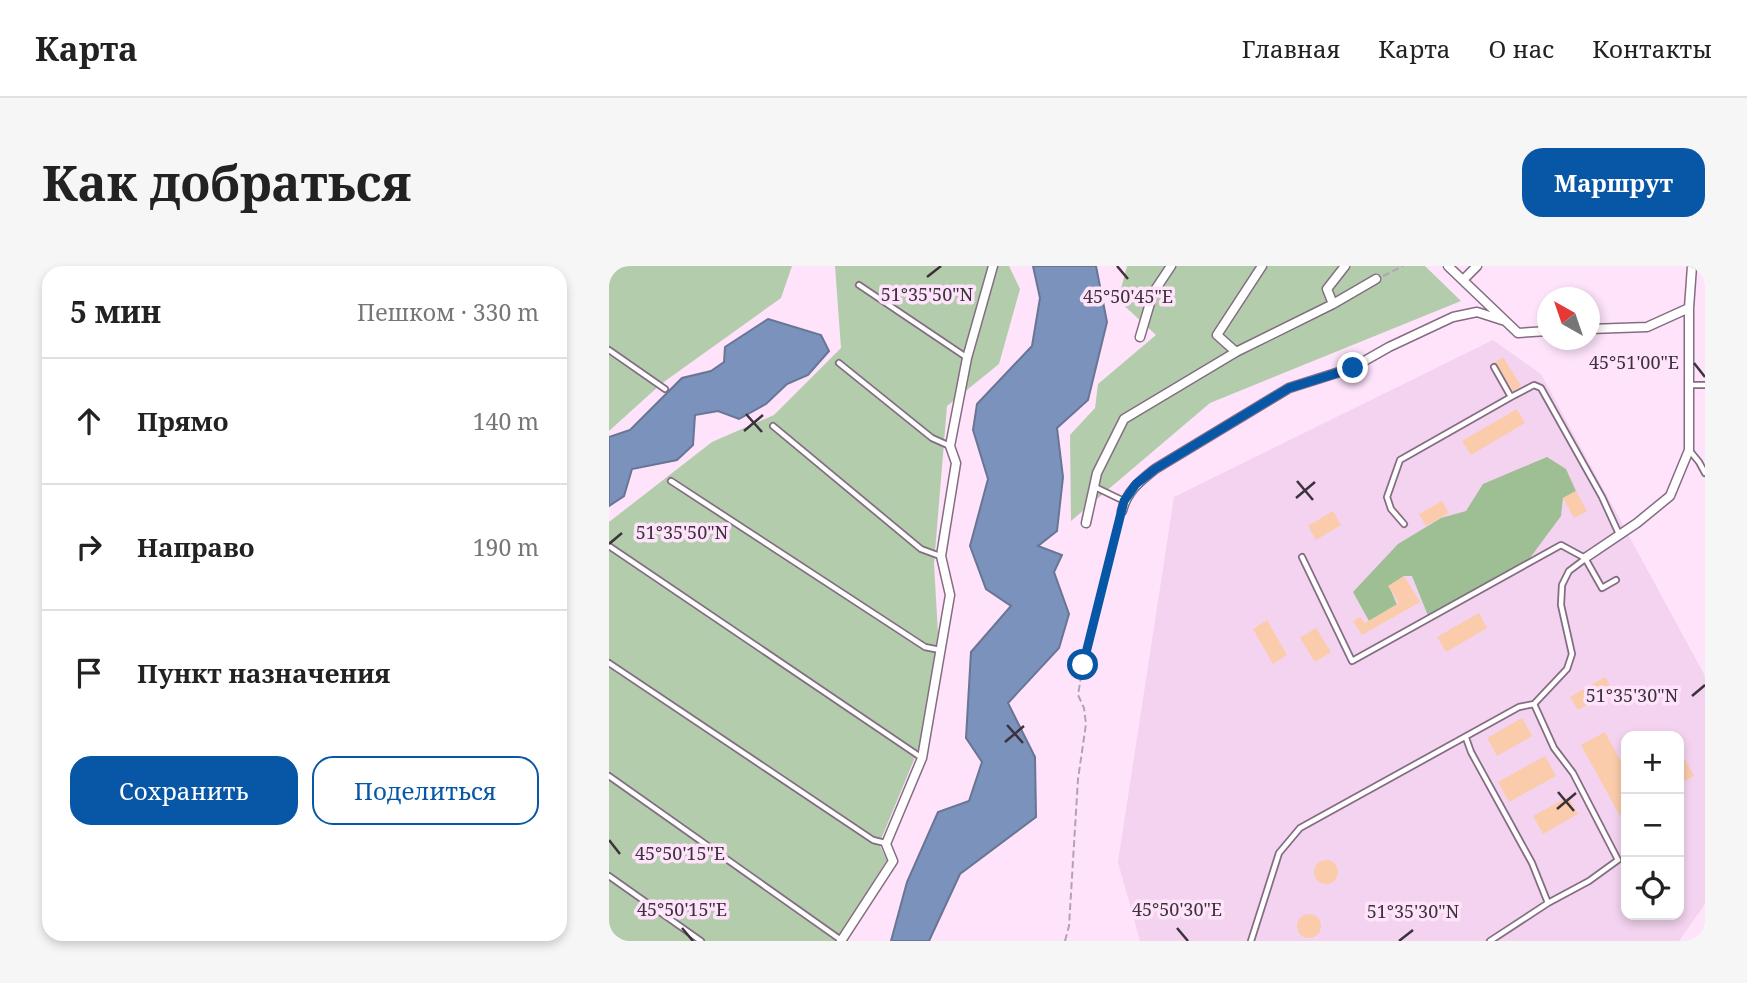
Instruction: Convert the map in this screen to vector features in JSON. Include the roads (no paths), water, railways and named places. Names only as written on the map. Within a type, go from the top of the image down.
[{"type":"street","points":[[841,941],[893,861],[886,844],[922,758],[950,595],[941,556],[956,463],[950,446],[967,358],[993,266]]},
{"type":"street","points":[[1140,337],[1153,293],[1171,266]]},
{"type":"street","points":[[1236,352],[1217,335],[1262,266]]},
{"type":"street","points":[[1333,304],[1327,289],[1345,266]]},
{"type":"street","points":[[1448,266],[1518,333],[1537,332]]},
{"type":"street","points":[[1463,280],[1477,266]]},
{"type":"street","points":[[1585,558],[1637,523],[1670,496],[1689,450],[1689,308],[1692,266]]},
{"type":"street","points":[[1086,523],[1097,473],[1124,419],[1236,352],[1333,304],[1376,279]]},
{"type":"street","points":[[1600,329],[1647,327],[1689,308]]},
{"type":"street","points":[[1122,511],[1124,501],[1136,484],[1155,469],[1289,388],[1353,368],[1389,347],[1453,317],[1477,312],[1505,321]]},
{"type":"lane","points":[[859,285],[967,358]]},
{"type":"lane","points":[[609,350],[665,389]]},
{"type":"lane","points":[[839,363],[932,438],[950,446]]},
{"type":"lane","points":[[1493,367],[1511,397]]},
{"type":"lane","points":[[1404,524],[1391,509],[1387,498],[1400,460],[1534,385],[1541,388],[1602,497],[1619,535]]},
{"type":"lane","points":[[1689,385],[1705,385]]},
{"type":"lane","points":[[773,426],[921,549],[941,556]]},
{"type":"lane","points":[[1689,450],[1705,473]]},
{"type":"lane","points":[[671,481],[925,647],[941,650]]},
{"type":"lane","points":[[1094,487],[1124,501]]},
{"type":"lane","points":[[1302,557],[1352,661],[1561,545],[1585,558],[1602,588],[1616,580]]},
{"type":"lane","points":[[609,546],[922,758]]},
{"type":"lane","points":[[1251,941],[1279,853],[1300,828],[1519,707],[1534,704],[1567,669],[1572,654],[1562,605],[1562,585],[1569,571],[1585,558]]},
{"type":"lane","points":[[609,663],[873,840],[886,844]]},
{"type":"lane","points":[[1490,941],[1548,902],[1589,881],[1618,860],[1573,773],[1554,748],[1534,704]]},
{"type":"lane","points":[[1466,737],[1471,752],[1532,863],[1548,902]]},
{"type":"lane","points":[[609,776],[841,941]]},
{"type":"lane","points":[[609,876],[701,941]]},
{"type":"water","points":[[1033,266],[1096,266],[1107,322],[1088,400],[1057,428],[1063,477],[1057,531],[1038,546],[1062,555],[1054,572],[1069,614],[1059,648],[1008,703],[1035,757],[1036,817],[960,874],[929,941],[891,941],[907,882],[938,812],[969,801],[982,762],[966,738],[971,652],[1011,606],[986,589],[970,546],[988,479],[973,430],[977,404],[1032,346],[1040,298]]},
{"type":"water","points":[[768,319],[821,335],[829,351],[808,375],[787,384],[766,404],[739,419],[718,411],[695,415],[693,445],[677,460],[632,469],[624,496],[609,506],[609,437],[630,430],[682,378],[711,371],[724,362],[725,347]]}]
